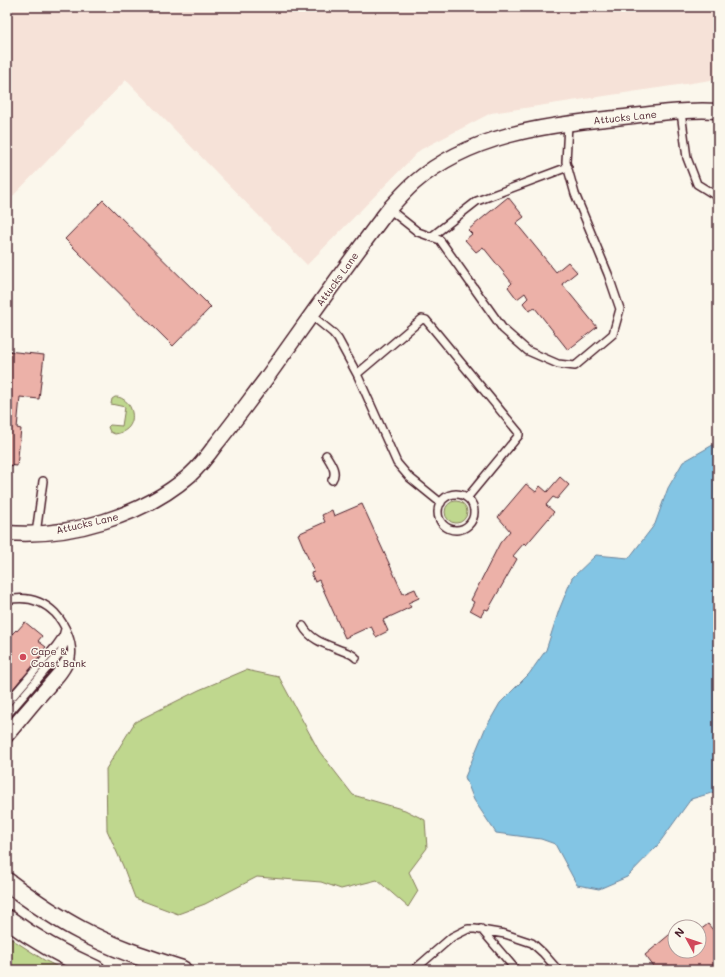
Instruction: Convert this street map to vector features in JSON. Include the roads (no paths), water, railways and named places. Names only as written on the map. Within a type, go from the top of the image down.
[{"type":"street","name":"Attucks Lane","points":[[7,533],[36,534],[105,521],[129,513],[146,505],[189,475],[210,452],[241,413],[389,209],[414,183],[443,162],[491,140],[515,133],[568,124],[631,116],[681,112],[718,112]]},
{"type":"street","points":[[7,882],[38,905],[82,932],[119,948],[182,970]]},
{"type":"street","points":[[7,919],[43,944],[68,958],[96,970]]},
{"type":"lane","points":[[681,112],[687,158],[697,184],[718,197]]},
{"type":"lane","points":[[389,209],[418,232],[440,240],[503,329],[528,351],[558,364],[575,366],[613,334],[620,309],[608,274],[575,194],[566,162],[568,124]]},
{"type":"lane","points":[[431,237],[477,201],[568,167]]},
{"type":"lane","points":[[311,315],[338,339],[357,374],[397,463],[409,477],[441,503]]},
{"type":"lane","points":[[357,374],[419,320],[426,320],[519,433],[519,435],[467,498]]},
{"type":"lane","points":[[326,455],[335,472],[332,480]]},
{"type":"lane","points":[[36,534],[43,481]]},
{"type":"lane","points":[[454,494],[467,498],[473,506],[473,518],[470,523],[460,530],[448,529],[440,521],[438,509],[441,503],[449,496],[454,494]]},
{"type":"lane","points":[[7,600],[26,598],[42,603],[56,614],[68,636],[70,658],[61,676],[7,740]]},
{"type":"lane","points":[[303,626],[307,633],[315,639],[351,654],[356,658]]},
{"type":"lane","points":[[7,703],[63,636],[68,636]]},
{"type":"lane","points":[[7,715],[61,652],[68,636]]},
{"type":"lane","points":[[7,730],[59,669],[68,654],[68,636]]},
{"type":"lane","points":[[414,970],[452,937],[468,929],[482,929],[505,934],[532,943],[543,952],[558,970]]},
{"type":"lane","points":[[482,929],[516,970]]},
{"type":"water","points":[[718,442],[718,793],[715,792],[691,799],[657,846],[627,877],[599,889],[577,885],[555,844],[541,839],[496,833],[474,800],[465,777],[485,729],[500,703],[529,674],[546,650],[559,610],[572,578],[596,555],[629,558],[655,524],[668,488],[683,462]]},
{"type":"place","name":"Cape & Coast Bank","points":[[23,657]]}]
